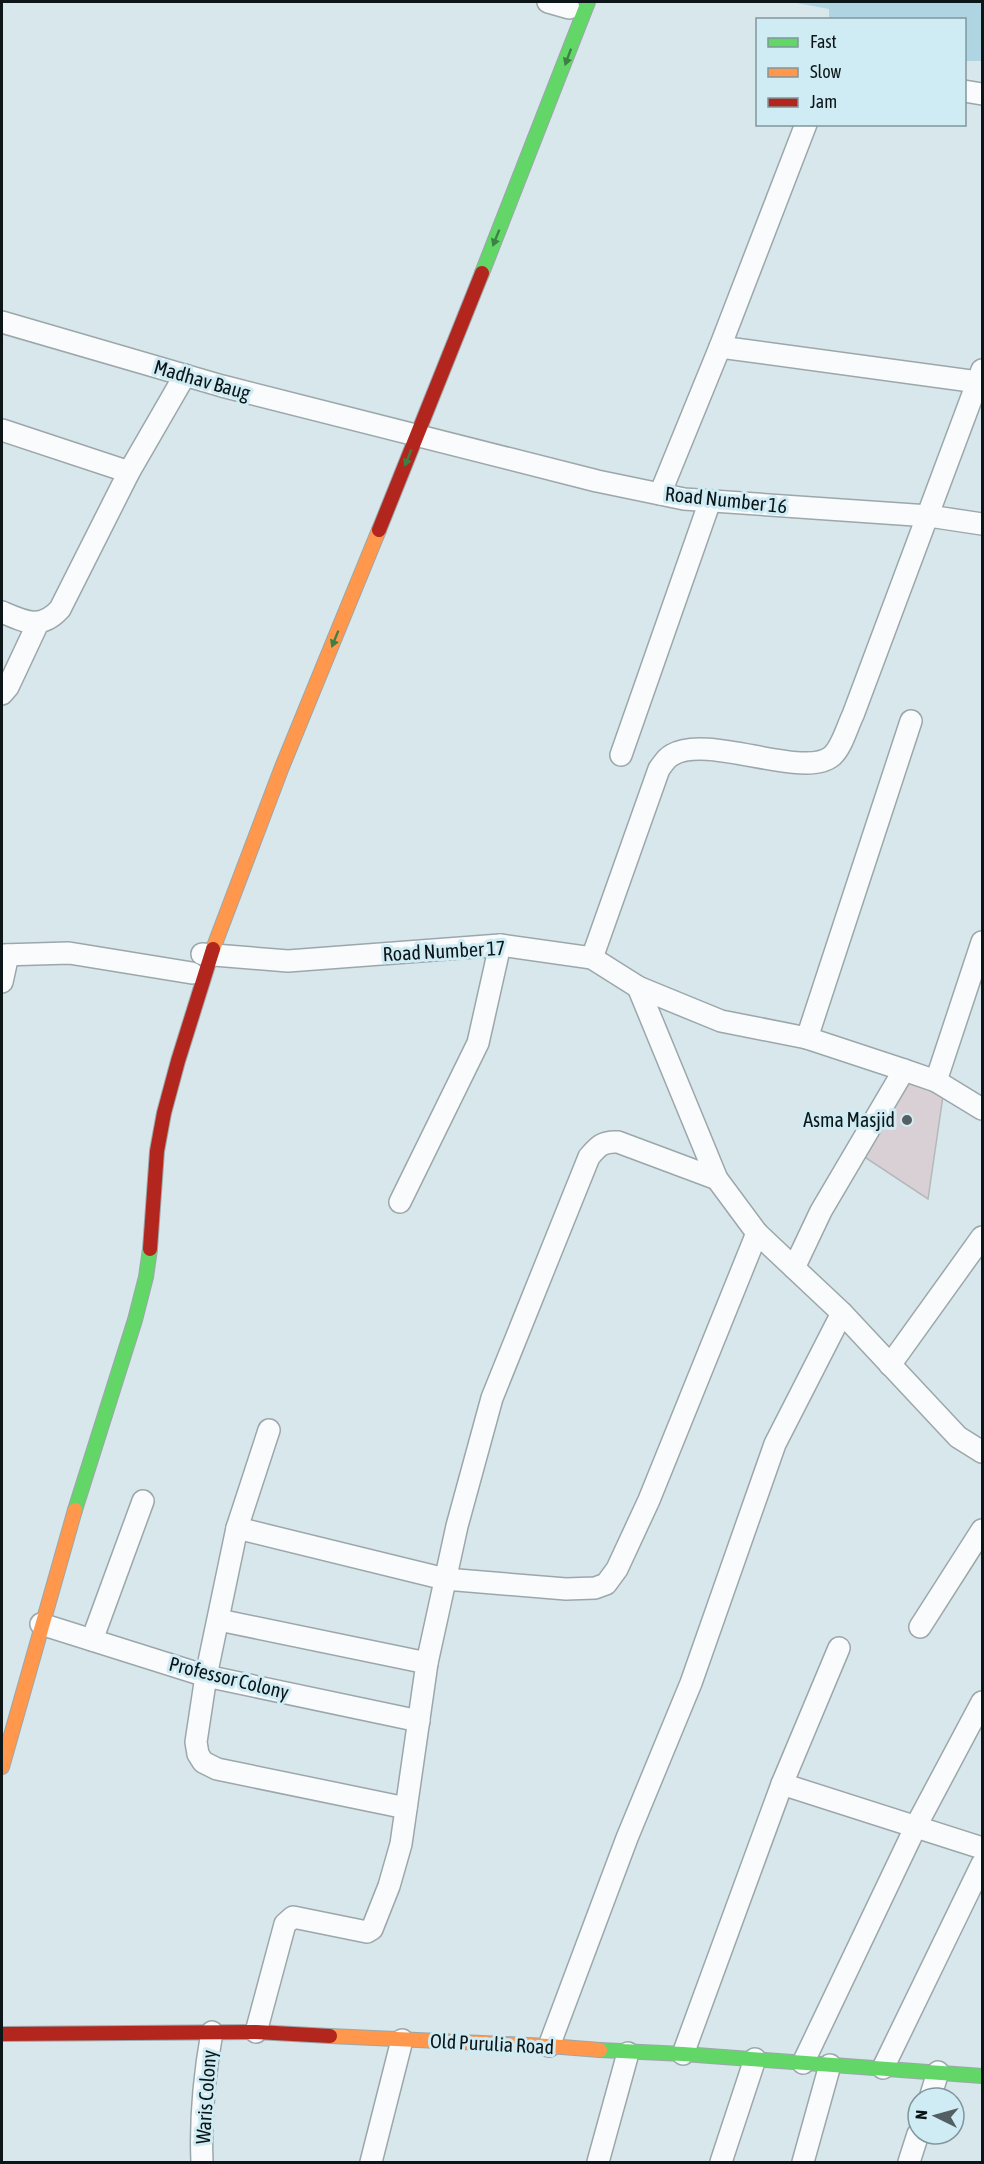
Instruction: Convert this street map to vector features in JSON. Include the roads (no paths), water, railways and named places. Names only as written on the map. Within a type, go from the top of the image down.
[{"type":"main road","points":[[2,1767],[41,1624],[81,1488],[135,1320],[146,1277],[152,1233],[157,1151],[164,1113],[201,960],[226,876],[563,70],[573,7]]},
{"type":"main road","points":[[411,434],[489,217]]},
{"type":"main road","points":[[174,1028],[201,960]]},
{"type":"main road","points":[[138,1233],[146,1132]]},
{"type":"main road","points":[[89,1418],[119,1325]]},
{"type":"main road","name":"Old Purulia Road","points":[[2,2034],[256,2032],[549,2046],[628,2053],[683,2054],[982,2076]]},
{"type":"street","points":[[548,2],[573,7]]},
{"type":"street","points":[[966,91],[982,94]]},
{"type":"street","points":[[660,494],[720,347],[805,126]]},
{"type":"street","name":"Madhav Baug","points":[[2,322],[185,375],[411,434]]},
{"type":"street","points":[[592,958],[659,769],[667,759],[673,754],[700,749],[806,763],[825,760],[834,754],[853,715],[980,376],[720,347]]},
{"type":"street","points":[[2,612],[23,621],[38,623],[51,618],[60,609],[129,472],[185,375]]},
{"type":"street","points":[[2,430],[129,472]]},
{"type":"street","name":"Road Number 16","points":[[411,434],[597,481],[684,499],[929,516],[982,524]]},
{"type":"street","points":[[621,755],[710,501]]},
{"type":"street","points":[[2,694],[8,687],[38,623]]},
{"type":"street","points":[[807,1038],[911,721]]},
{"type":"street","points":[[936,1081],[982,942]]},
{"type":"street","points":[[400,1202],[478,1043],[500,945]]},
{"type":"street","name":"Road Number 17","points":[[5,955],[69,953],[201,960],[288,961],[500,945],[592,958],[638,987],[721,1021],[807,1038],[904,1070],[936,1081],[982,1109]]},
{"type":"street","points":[[2,982],[5,955]]},
{"type":"street","points":[[638,987],[717,1179],[757,1233],[842,1312],[958,1437],[982,1450]]},
{"type":"street","points":[[794,1268],[821,1211],[904,1070]]},
{"type":"street","points":[[256,2032],[288,1920],[293,1917],[362,1933],[372,1929],[389,1886],[401,1844],[427,1663],[457,1526],[492,1398],[589,1157],[605,1141],[618,1142],[717,1179]]},
{"type":"street","points":[[237,1528],[445,1579],[566,1590],[595,1588],[606,1584],[617,1569],[649,1500],[757,1233]]},
{"type":"street","points":[[890,1365],[982,1237]]},
{"type":"street","points":[[549,2046],[627,1838],[691,1683],[775,1444],[842,1312]]},
{"type":"street","points":[[269,1430],[237,1528],[206,1676],[196,1742],[198,1754],[202,1762],[217,1769],[406,1808]]},
{"type":"street","points":[[92,1640],[142,1501]]},
{"type":"street","points":[[920,1627],[982,1530]]},
{"type":"street","points":[[219,1620],[427,1663]]},
{"type":"street","name":"Professor Colony","points":[[41,1624],[206,1676],[419,1721]]},
{"type":"street","points":[[683,2054],[782,1784],[839,1648]]},
{"type":"street","points":[[803,2063],[916,1826],[982,1702]]},
{"type":"street","points":[[782,1784],[982,1848]]},
{"type":"street","points":[[883,2068],[982,1864]]},
{"type":"street","name":"Waris Colony","points":[[202,2163],[203,2081],[212,2032]]},
{"type":"street","points":[[371,2163],[402,2040]]},
{"type":"street","points":[[598,2163],[628,2053]]},
{"type":"street","points":[[721,2163],[755,2059]]},
{"type":"street","points":[[803,2163],[830,2065]]},
{"type":"street","points":[[934,2086],[938,2072]]},
{"type":"street","points":[[909,2163],[914,2146]]},
{"type":"place","name":"Asma Masjid","points":[[907,1120]]}]
